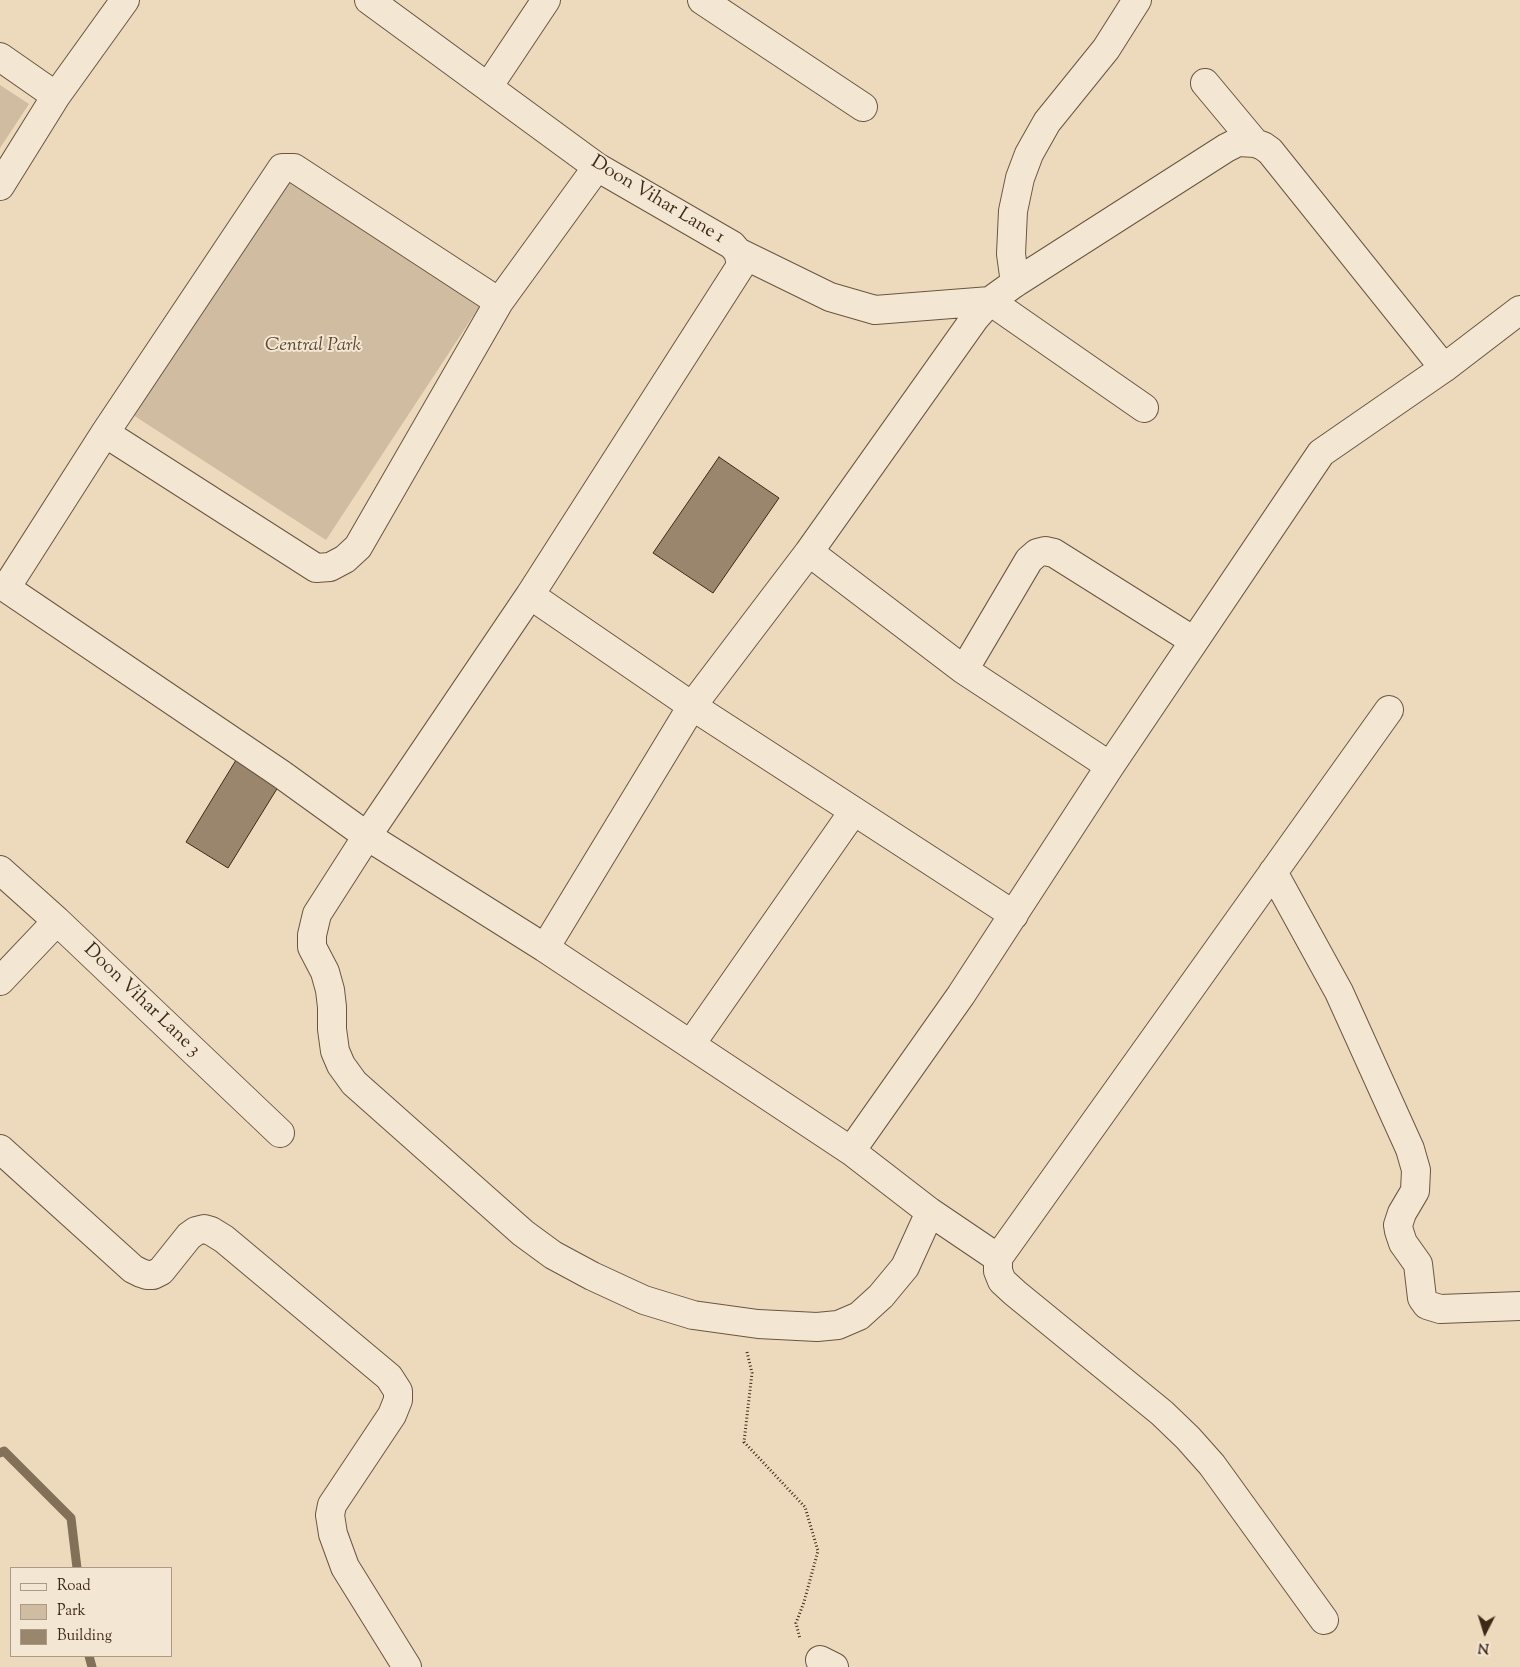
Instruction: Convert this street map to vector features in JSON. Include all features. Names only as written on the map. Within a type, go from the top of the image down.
[{"type":"street","points":[[0,186],[56,96],[125,0]]},
{"type":"street","name":"Doon Vihar Lane 1","points":[[369,0],[597,167],[732,245],[738,252],[740,267],[530,595],[367,836],[317,914],[312,935],[312,947],[325,972],[330,990],[335,1051],[341,1064],[354,1083],[523,1233],[553,1255],[592,1276],[644,1300],[693,1315],[758,1324],[817,1328],[838,1325],[859,1316],[881,1296],[905,1267],[930,1212]]},
{"type":"street","points":[[488,87],[546,0]]},
{"type":"street","points":[[702,0],[863,107]]},
{"type":"street","points":[[1015,283],[1011,254],[1013,211],[1020,178],[1029,154],[1047,122],[1106,49],[1137,0]]},
{"type":"street","points":[[0,57],[56,96]]},
{"type":"street","points":[[1205,83],[1255,143]]},
{"type":"street","points":[[545,948],[692,706],[809,552],[975,318],[990,301],[1015,283],[1226,148],[1238,142],[1255,143],[1264,146],[1270,151],[1444,368]]},
{"type":"street","points":[[105,433],[316,568],[330,567],[345,559],[358,547],[499,302],[597,167]]},
{"type":"street","points":[[499,302],[294,168],[282,168],[3,586],[273,769],[367,836],[545,948],[851,1151],[930,1212],[998,1258]]},
{"type":"street","points":[[738,252],[830,297],[875,310],[990,301],[1144,408]]},
{"type":"street","points":[[851,1151],[961,995],[1110,766],[1320,454],[1444,368],[1520,310]]},
{"type":"street","points":[[964,670],[1029,560],[1037,553],[1044,551],[1054,553],[1194,641]]},
{"type":"street","points":[[809,552],[964,670],[1110,766]]},
{"type":"street","points":[[530,595],[692,706],[1014,915]]},
{"type":"street","points":[[1324,1620],[1212,1465],[1194,1445],[1162,1412],[1002,1281],[998,1271],[998,1258],[1389,710]]},
{"type":"street","points":[[691,1044],[853,812]]},
{"type":"street","name":"Doon Vihar Lane 3","points":[[0,870],[57,921],[280,1134]]},
{"type":"street","points":[[1273,872],[1339,992],[1410,1149],[1416,1170],[1415,1191],[1402,1213],[1398,1225],[1403,1242],[1418,1264],[1422,1298],[1427,1305],[1440,1309],[1520,1306]]},
{"type":"street","points":[[0,981],[57,921]]},
{"type":"street","points":[[0,1149],[133,1269],[141,1274],[153,1274],[160,1271],[188,1236],[204,1229],[224,1239],[388,1377],[398,1391],[398,1400],[392,1415],[332,1505],[330,1515],[333,1534],[345,1567],[406,1667]]},
{"type":"path","points":[[740,1322],[752,1372],[744,1442],[806,1507],[818,1551],[804,1602],[796,1623],[801,1642],[827,1663]]},
{"type":"green space","points":[[0,85],[29,104],[0,148]]},
{"type":"green space","name":"Central Park","points":[[288,171],[485,298],[326,540],[130,413]]},
{"type":"building","points":[[719,457],[779,498],[713,593],[653,553]]},
{"type":"building","points":[[241,752],[283,779],[228,868],[186,842]]},
{"type":"waterway","points":[[0,1453],[4,1451],[71,1518],[77,1567]]},
{"type":"waterway","points":[[89,1657],[92,1667]]}]
